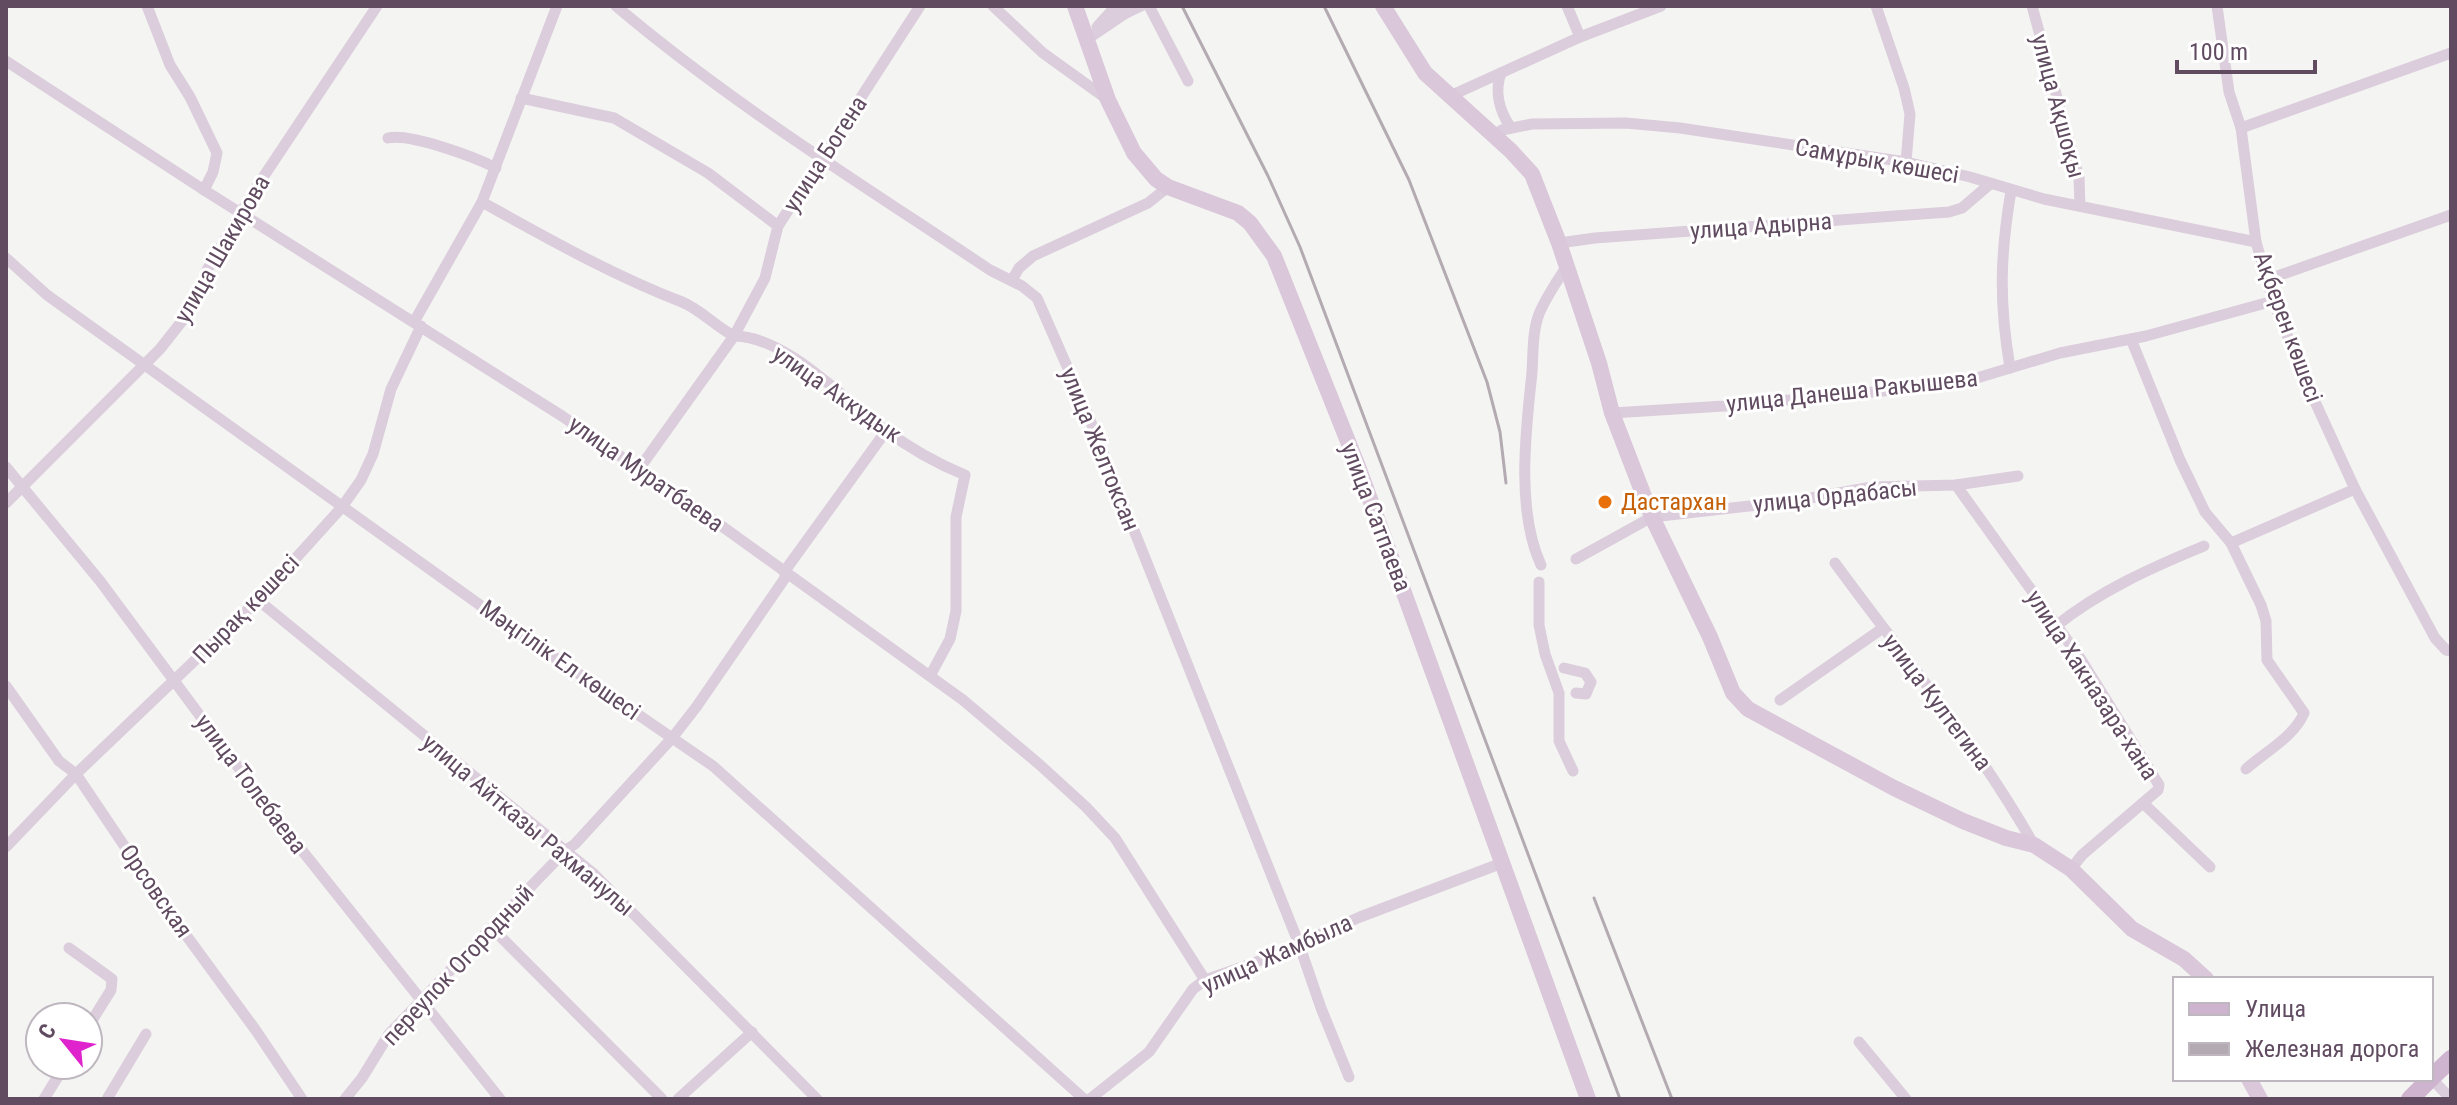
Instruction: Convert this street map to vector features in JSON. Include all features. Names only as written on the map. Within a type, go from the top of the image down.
[{"type":"main road","points":[[2433,1075],[2451,1059]]},
{"type":"main road","points":[[2410,1099],[2427,1081]]},
{"type":"street","points":[[147,6],[170,65],[190,97],[217,153],[213,172],[204,190]]},
{"type":"street","name":"улица Шакирова","points":[[6,503],[160,349],[190,311],[201,291],[207,270],[241,212],[377,6]]},
{"type":"street","name":"Пырақ көшесі","points":[[6,847],[76,774],[258,600],[342,507],[361,480],[373,454],[391,389],[417,324],[482,202],[557,6]]},
{"type":"street","name":"улица Желтоксан","points":[[616,6],[712,84],[822,160],[1037,298],[1084,405],[1349,1077]]},
{"type":"street","name":"улица Богена","points":[[639,469],[734,336],[765,278],[778,226],[920,6]]},
{"type":"street","points":[[993,6],[1043,53],[1108,100]]},
{"type":"street","name":"улица Сатпаева","points":[[1075,6],[1108,100],[1134,153],[1156,179],[1168,187],[1238,213],[1250,223],[1274,256],[1359,469],[1588,1099]]},
{"type":"street","points":[[1086,40],[1119,9],[1141,6]]},
{"type":"street","points":[[1149,6],[1188,81]]},
{"type":"street","points":[[1383,6],[1425,73],[1532,174],[1567,266],[1612,413],[1652,517],[1710,637],[1733,693],[1748,709],[1894,788],[1963,821],[2034,845],[2071,869],[2132,929],[2184,959],[2204,977]]},
{"type":"street","points":[[1567,6],[1580,37]]},
{"type":"street","points":[[1450,96],[1580,37],[1661,6]]},
{"type":"street","points":[[1876,6],[1910,114],[1906,162]]},
{"type":"street","name":"улица Ақшоқы","points":[[2032,6],[2068,129],[2079,178],[2080,206]]},
{"type":"street","name":"Ақберен көшесі","points":[[2217,6],[2229,92],[2241,128],[2256,242],[2273,301],[2355,489],[2435,638],[2451,651]]},
{"type":"street","points":[[2241,128],[2451,53]]},
{"type":"street","name":"улица Муратбаева","points":[[6,61],[562,416],[930,676],[1008,737],[1086,807],[1115,838],[1205,980]]},
{"type":"street","points":[[1501,73],[1497,88],[1499,101],[1511,128]]},
{"type":"street","points":[[521,98],[614,118],[708,173],[778,226]]},
{"type":"street","name":"Самұрық көшесі","points":[[1494,135],[1532,124],[1626,123],[1680,128],[1906,162],[2011,191],[2256,242]]},
{"type":"street","points":[[388,138],[401,137],[437,146],[483,160],[496,168]]},
{"type":"street","name":"улица Адырна","points":[[1559,243],[1949,212],[1962,208],[1990,184]]},
{"type":"street","points":[[1012,280],[1019,268],[1033,256],[1148,203],[1168,187]]},
{"type":"street","points":[[2010,368],[2002,321],[2000,283],[2011,191]]},
{"type":"street","name":"улица Аккудык","points":[[482,202],[580,256],[650,290],[683,302],[734,336],[744,336],[782,351],[813,371],[886,431],[965,475],[956,517],[956,611],[950,639],[930,676]]},
{"type":"street","points":[[2266,280],[2451,215]]},
{"type":"street","name":"Мәңгілік Ел көшесі","points":[[6,258],[47,295],[342,507],[713,766],[1087,1099]]},
{"type":"street","points":[[1541,565],[1527,522],[1526,411],[1538,316],[1567,266]]},
{"type":"street","name":"улица Данеша Ракышева","points":[[1612,413],[1724,406],[1957,384],[2098,343],[2131,339],[2273,301]]},
{"type":"street","points":[[2131,339],[2180,460],[2205,512],[2231,543],[2264,613],[2267,660],[2304,713],[2288,734],[2246,769]]},
{"type":"street","name":"переулок Огородный","points":[[345,1099],[389,1034],[575,844],[673,737],[886,431]]},
{"type":"street","name":"улица Толебаева","points":[[6,467],[100,581],[273,814],[500,1099]]},
{"type":"street","name":"улица Ордабасы","points":[[1652,517],[1794,501],[1872,487],[1956,485],[2018,476]]},
{"type":"street","name":"улица Хакназара-хана","points":[[1956,485],[2080,658],[2159,785],[2158,790],[2082,855],[2071,869]]},
{"type":"street","points":[[2231,543],[2355,489]]},
{"type":"street","points":[[1576,559],[1652,517]]},
{"type":"street","points":[[2056,626],[2078,608],[2161,564],[2204,546]]},
{"type":"street","name":"улица Култегина","points":[[1835,563],[1952,716],[2010,802],[2034,845]]},
{"type":"street","points":[[1539,582],[1539,625],[1545,654],[1559,693],[1559,741],[1573,771]]},
{"type":"street","name":"улица Айтказы Рахманулы","points":[[258,600],[566,850],[624,903],[817,1099]]},
{"type":"street","points":[[1780,700],[1883,628]]},
{"type":"street","points":[[1564,668],[1585,673],[1591,682],[1586,694],[1576,693]]},
{"type":"street","name":"Орсовская","points":[[6,686],[59,761],[76,774],[164,905],[302,1099]]},
{"type":"street","points":[[2143,803],[2210,867]]},
{"type":"street","name":"улица Жамбыла","points":[[1087,1099],[1149,1052],[1193,989],[1205,980],[1502,863]]},
{"type":"street","points":[[492,928],[662,1099]]},
{"type":"street","points":[[69,948],[112,979],[111,990],[104,1001]]},
{"type":"street","points":[[678,1099],[752,1032]]},
{"type":"street","points":[[107,1099],[146,1034]]},
{"type":"street","points":[[1859,1042],[1906,1099]]},
{"type":"street","points":[[44,1099],[55,1081]]},
{"type":"street","points":[[2250,1081],[2260,1099]]},
{"type":"street","points":[[2433,1081],[2451,1099]]},
{"type":"railway","points":[[1182,6],[1268,176],[1300,247],[1620,1099]]},
{"type":"railway","points":[[1324,6],[1409,180],[1487,382],[1500,432],[1506,483]]},
{"type":"railway","points":[[1594,898],[1672,1099]]},
{"type":"place","name":"Дастархан","points":[[1605,502]]}]
